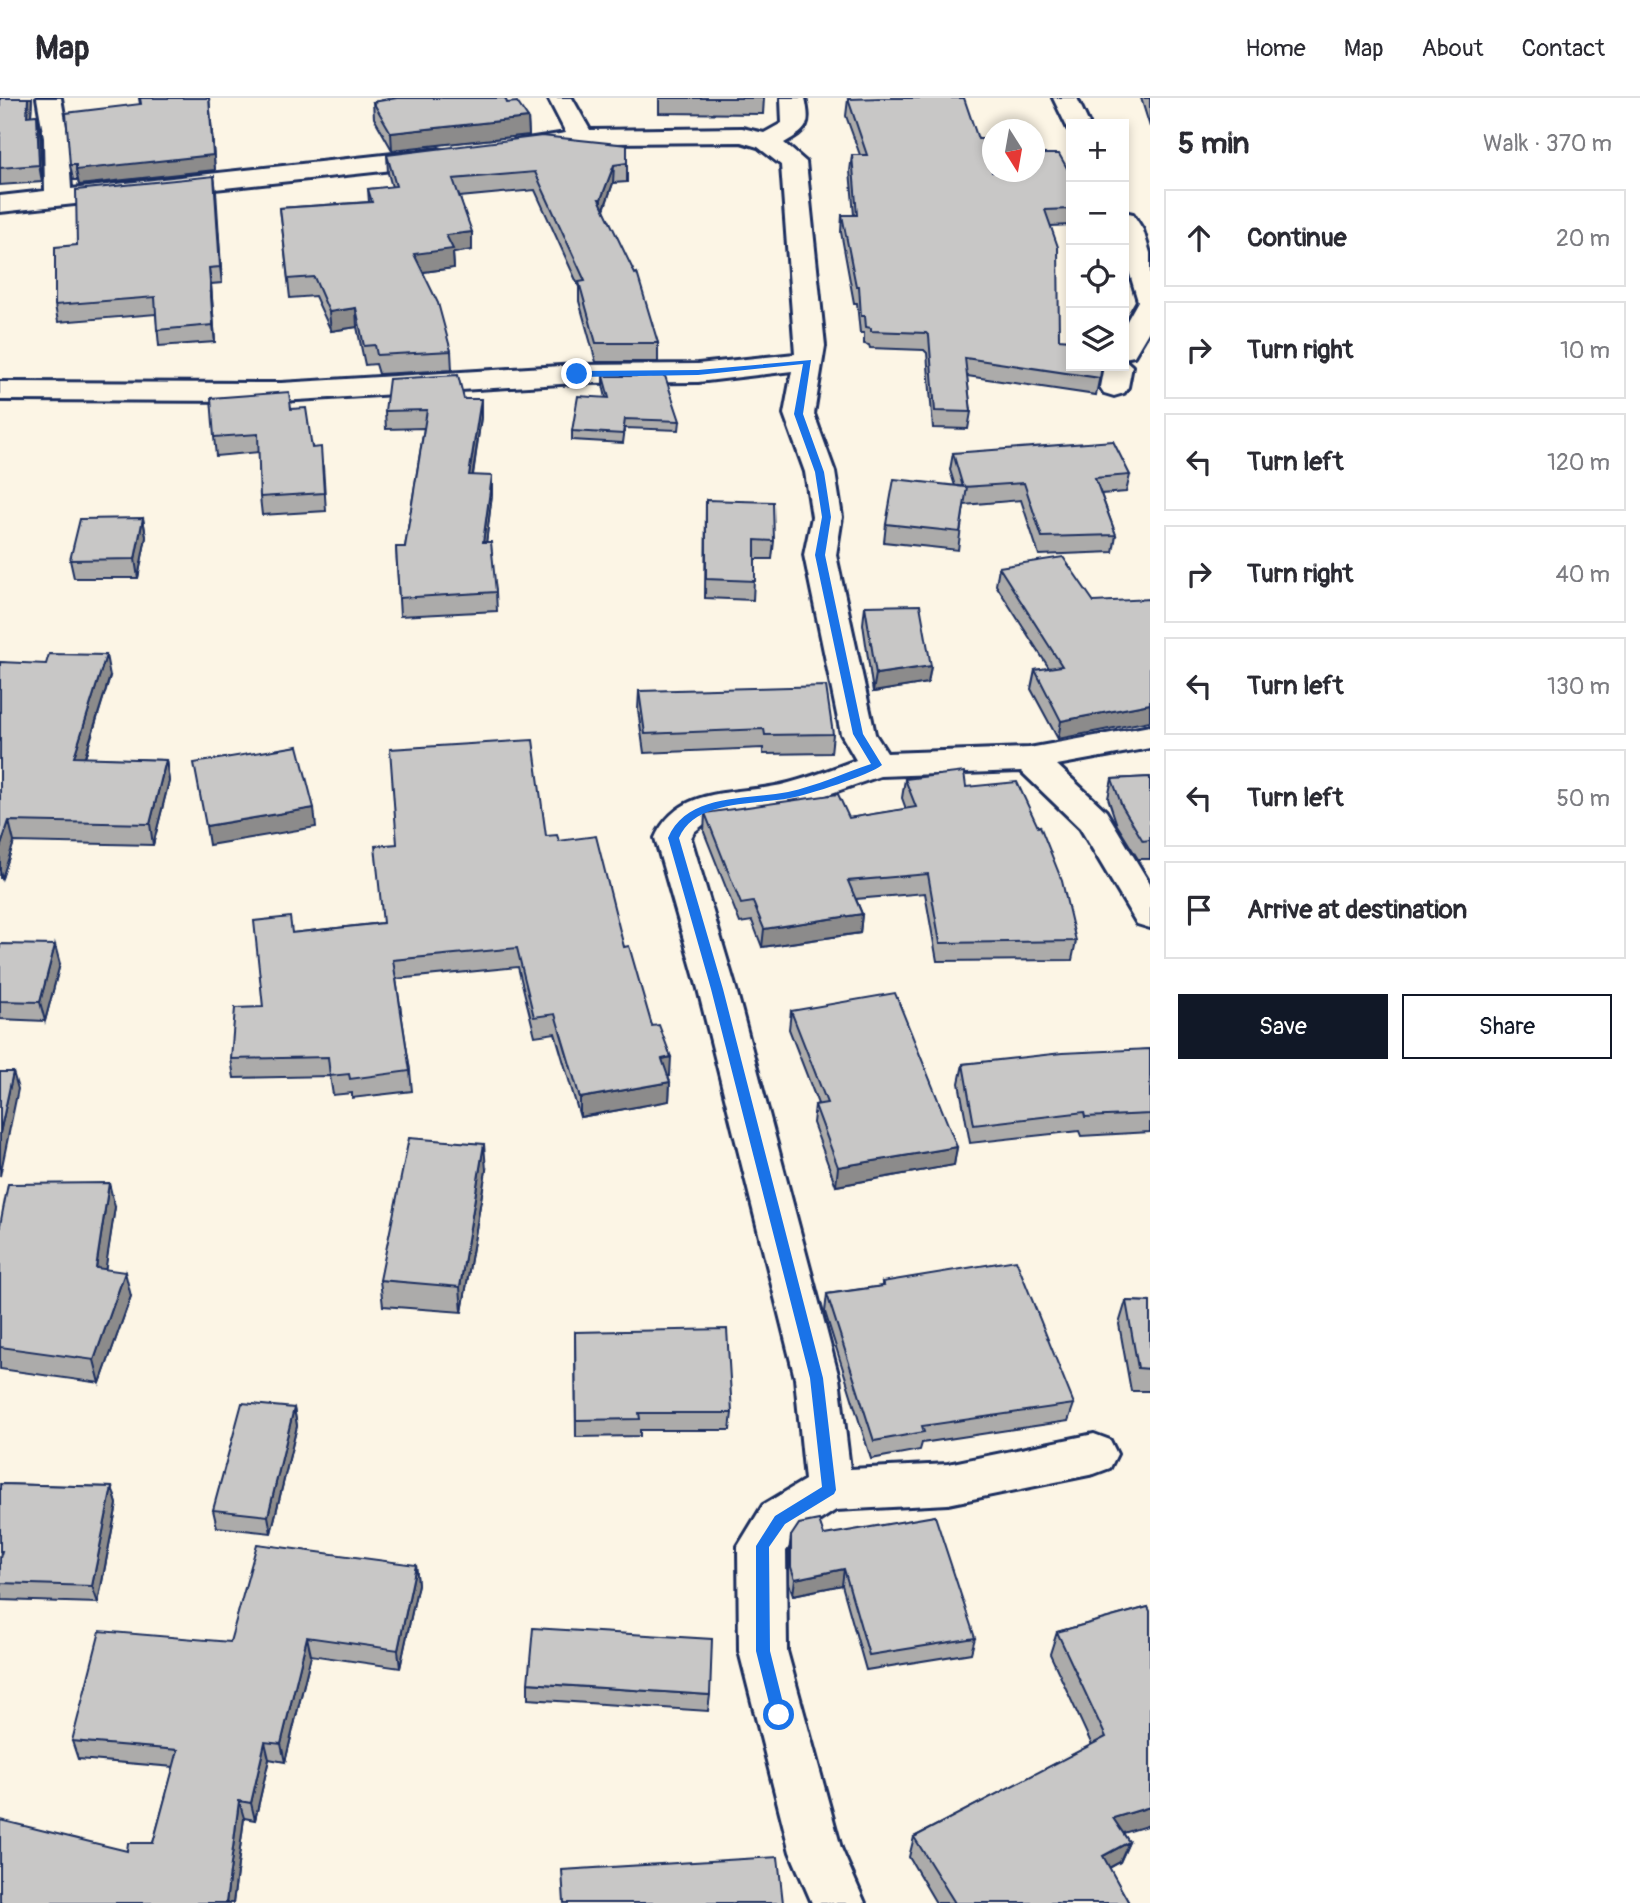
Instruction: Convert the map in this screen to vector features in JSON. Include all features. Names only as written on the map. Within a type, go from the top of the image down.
[{"type":"street","points":[[49,98],[56,138],[58,195]]},
{"type":"street","points":[[559,98],[582,139]]},
{"type":"street","points":[[767,142],[794,127],[796,114],[793,98]]},
{"type":"street","points":[[1065,98],[1075,119]]},
{"type":"street","points":[[495,150],[582,139],[742,135],[767,142],[793,162],[811,346],[799,414],[820,472],[827,517],[820,555],[858,734],[877,765]]},
{"type":"street","points":[[0,204],[58,195],[457,155]]},
{"type":"street","points":[[1129,228],[1150,298]]},
{"type":"street","points":[[1129,341],[1150,304]]},
{"type":"street","points":[[0,391],[281,392],[577,374],[698,373],[808,361]]},
{"type":"street","points":[[829,1490],[817,1378],[717,989],[673,838],[679,825],[695,813],[715,806],[792,795],[877,765],[1029,759],[1150,737]]},
{"type":"street","points":[[1029,759],[1093,820],[1150,915]]},
{"type":"street","points":[[839,1903],[816,1852],[763,1651],[762,1546],[780,1520],[829,1490],[948,1485],[1094,1454]]},
{"type":"building","points":[[0,98],[28,98],[27,116],[37,115],[39,165],[0,168]]},
{"type":"building","points":[[140,98],[209,98],[213,155],[76,170],[76,165],[70,165],[66,113],[141,104]]},
{"type":"building","points":[[397,98],[505,98],[507,103],[517,102],[528,118],[391,133],[373,102]]},
{"type":"building","points":[[964,98],[978,139],[982,139],[982,182],[1045,182],[1045,154],[1059,154],[1066,166],[1066,209],[1045,210],[1058,247],[1059,339],[1066,340],[1066,371],[1101,371],[1100,378],[965,358],[971,412],[935,411],[929,336],[926,333],[871,331],[871,328],[866,327],[865,316],[861,316],[859,286],[856,286],[842,215],[857,215],[852,155],[867,155],[848,99]]},
{"type":"building","points":[[542,136],[627,145],[627,163],[614,165],[599,199],[635,274],[637,273],[658,343],[596,343],[579,282],[585,281],[535,172],[453,179],[472,232],[446,235],[453,249],[414,254],[438,303],[451,351],[377,355],[375,345],[364,346],[356,308],[329,312],[314,277],[288,279],[280,208],[372,202],[368,189],[396,186],[387,155]]},
{"type":"building","points":[[214,176],[220,267],[209,268],[213,325],[157,330],[155,297],[55,305],[55,247],[77,245],[76,190]]},
{"type":"building","points":[[458,375],[464,399],[481,399],[469,475],[492,476],[483,542],[491,542],[496,592],[399,598],[396,547],[405,547],[427,410],[385,411],[389,379]]},
{"type":"building","points":[[603,376],[665,376],[680,421],[625,419],[623,434],[572,431],[578,396],[609,398]]},
{"type":"building","points":[[289,392],[291,409],[306,408],[312,448],[321,447],[324,493],[260,497],[258,434],[214,437],[211,398]]},
{"type":"building","points":[[1113,441],[1130,475],[1095,478],[1116,535],[1042,537],[1024,483],[963,487],[953,453]]},
{"type":"building","points":[[894,479],[967,487],[960,532],[886,524]]},
{"type":"building","points":[[706,500],[773,502],[774,541],[755,540],[755,581],[706,579]]},
{"type":"building","points":[[143,518],[135,559],[70,560],[80,519]]},
{"type":"building","points":[[1063,557],[1094,602],[1150,599],[1150,704],[1061,721],[1035,670],[1062,666],[999,567]]},
{"type":"building","points":[[920,605],[931,666],[876,674],[865,606]]},
{"type":"building","points":[[49,654],[106,655],[74,757],[166,760],[150,824],[9,821],[0,848],[0,662],[46,664]]},
{"type":"building","points":[[826,686],[833,734],[765,735],[764,729],[645,734],[639,691]]},
{"type":"building","points":[[533,740],[546,836],[557,835],[559,841],[596,836],[624,947],[629,946],[652,1026],[659,1025],[671,1057],[662,1059],[670,1082],[580,1098],[555,1014],[534,1017],[517,948],[393,960],[410,1071],[350,1079],[349,1074],[330,1076],[328,1057],[231,1059],[235,1008],[263,1007],[254,921],[290,917],[292,933],[383,923],[375,846],[397,844],[390,749]]},
{"type":"building","points":[[298,746],[314,808],[206,826],[194,763]]},
{"type":"building","points":[[964,772],[966,787],[1017,782],[1038,827],[1040,826],[1062,881],[1076,941],[940,943],[928,874],[848,881],[862,914],[764,929],[753,902],[741,904],[705,813],[838,794],[849,818],[916,807],[905,779]]},
{"type":"building","points":[[1150,777],[1150,840],[1143,841],[1122,806],[1112,779]]},
{"type":"building","points":[[0,944],[55,945],[40,1002],[0,1001]]},
{"type":"building","points":[[895,993],[957,1147],[838,1167],[815,1105],[827,1103],[791,1011]]},
{"type":"building","points":[[1150,1049],[1150,1114],[1085,1117],[1084,1112],[974,1125],[963,1064],[1062,1053]]},
{"type":"building","points":[[0,1072],[13,1072],[0,1133]]},
{"type":"building","points":[[409,1138],[484,1144],[460,1287],[380,1280]]},
{"type":"building","points":[[109,1183],[96,1268],[125,1272],[94,1360],[0,1347],[0,1225],[8,1184]]},
{"type":"building","points":[[1016,1260],[1074,1404],[922,1426],[924,1432],[874,1441],[827,1294],[884,1286],[882,1282]]},
{"type":"building","points":[[1126,1301],[1150,1302],[1150,1369],[1138,1368]]},
{"type":"building","points":[[727,1329],[732,1413],[639,1413],[640,1419],[576,1420],[575,1332]]},
{"type":"building","points":[[242,1403],[294,1408],[268,1516],[213,1510]]},
{"type":"building","points":[[0,1484],[112,1487],[92,1586],[0,1583]]},
{"type":"building","points":[[935,1516],[975,1638],[869,1655],[844,1569],[795,1579],[791,1567],[791,1536],[799,1524],[819,1520],[824,1535]]},
{"type":"building","points":[[257,1544],[416,1565],[398,1650],[307,1637],[281,1744],[265,1742],[251,1803],[239,1801],[226,1903],[0,1903],[0,1820],[127,1851],[128,1843],[153,1843],[178,1750],[72,1741],[100,1631],[230,1642]]},
{"type":"building","points":[[1148,1607],[1150,1807],[1113,1818],[1129,1842],[1103,1856],[1129,1903],[955,1903],[914,1837],[1106,1737],[1057,1632]]},
{"type":"building","points":[[533,1628],[712,1639],[710,1695],[528,1683]]},
{"type":"building","points":[[778,1857],[783,1903],[564,1903],[562,1870]]},
{"type":"route","points":[[577,374],[698,373],[808,361],[799,414],[820,472],[827,517],[820,555],[858,734],[877,765],[792,795],[715,806],[695,813],[679,825],[673,838],[717,989],[817,1378],[829,1490],[780,1520],[762,1546],[763,1651],[779,1715]]}]
